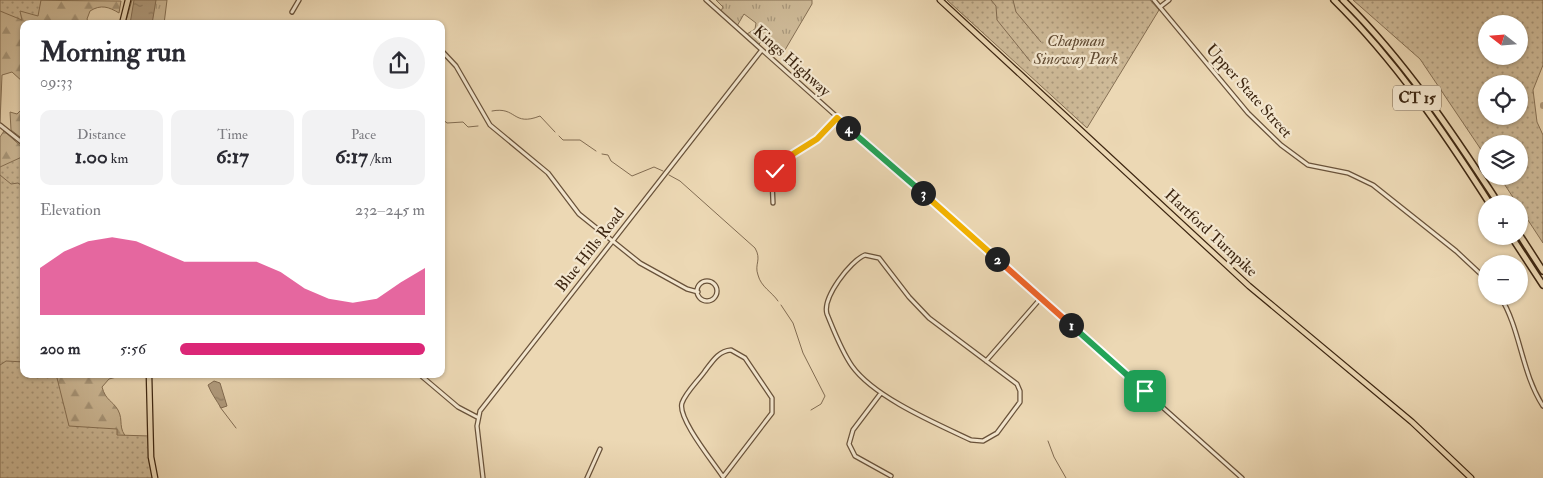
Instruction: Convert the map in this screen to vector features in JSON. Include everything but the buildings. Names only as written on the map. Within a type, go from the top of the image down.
[{"type":"highway","name":"CT 15","points":[[1334,0],[1356,22],[1437,122],[1484,195]]},
{"type":"highway","name":"CT 15","points":[[1343,0],[1362,19],[1442,116],[1493,195]]},
{"type":"highway","points":[[1517,245],[1543,285]]},
{"type":"highway","points":[[1526,245],[1543,271]]},
{"type":"main road","points":[[123,20],[128,0]]},
{"type":"main road","name":"Hartford Turnpike","points":[[940,0],[1249,286],[1412,422],[1471,478]]},
{"type":"main road","points":[[149,378],[151,457],[155,478]]},
{"type":"street","points":[[292,12],[299,0]]},
{"type":"street","name":"Kings Highway","points":[[706,0],[1242,478]]},
{"type":"street","name":"Upper State Street","points":[[1154,0],[1248,113],[1293,156],[1308,164],[1348,173],[1373,185],[1478,272]]},
{"type":"street","points":[[1160,7],[1169,0]]},
{"type":"street","name":"Blue Hills Road","points":[[477,417],[761,50]]},
{"type":"street","points":[[445,54],[456,66],[490,126],[548,172],[574,210],[640,263],[698,292],[702,300],[709,301],[716,296],[717,289],[708,282],[699,286],[698,292]]},
{"type":"street","points":[[773,203],[772,178],[778,166],[817,139],[837,118]]},
{"type":"street","points":[[0,125],[20,141]]},
{"type":"street","points":[[865,255],[879,258],[909,297],[929,318],[986,361],[1014,381],[1021,394],[1017,406],[994,436],[980,442],[971,440],[881,393],[861,376],[849,362],[826,310],[829,295],[854,262],[865,255]]},
{"type":"street","points":[[986,361],[1041,298]]},
{"type":"street","points":[[1504,305],[1531,385],[1543,406]]},
{"type":"street","points":[[731,350],[745,358],[772,398],[773,406],[768,419],[723,478],[685,420],[681,409],[684,399],[714,359],[722,353],[731,350]]},
{"type":"street","points":[[424,378],[458,407],[477,417],[483,478]]},
{"type":"street","points":[[881,393],[851,433],[849,444],[855,456],[891,476]]},
{"type":"street","points":[[587,478],[600,449]]},
{"type":"green space","points":[[0,0],[121,1],[119,13],[105,7],[98,8],[90,11],[87,20],[20,20],[20,79],[12,72],[2,75],[0,122]]},
{"type":"green space","points":[[0,0],[41,0],[38,16],[20,11],[22,20],[0,11]]},
{"type":"green space","points":[[132,0],[167,0],[164,20],[126,20]]},
{"type":"green space","points":[[716,0],[812,0],[812,4],[782,55],[761,42],[758,45],[747,34],[755,29],[756,23],[744,14],[737,26],[721,11],[723,7]]},
{"type":"green space","name":"Chapman Sinoway Park","points":[[947,0],[1150,0],[1159,10],[1087,128]]},
{"type":"green space","points":[[1353,0],[1543,0],[1543,65],[1533,90],[1537,122],[1543,135],[1543,243],[1528,220],[1528,195],[1511,195],[1505,185],[1528,185],[1528,135],[1478,135],[1478,145],[1420,59]]},
{"type":"green space","points":[[20,111],[20,137],[11,130],[10,112],[17,114]]},
{"type":"green space","points":[[4,131],[20,145],[20,378],[113,378],[109,379],[102,387],[107,398],[118,410],[123,431],[128,439],[0,478],[0,137]]},
{"type":"green space","points":[[20,158],[20,378],[57,378],[69,426],[117,429],[117,435],[150,436],[149,461],[153,478],[0,478],[0,167]]},
{"type":"water","points":[[134,0],[156,0],[153,20],[131,20]]},
{"type":"water","points":[[214,381],[220,383],[227,406],[221,408],[211,391],[208,385]]},
{"type":"waterway","points":[[991,0],[996,6],[997,20],[1030,61]]},
{"type":"waterway","points":[[1013,0],[1016,12],[1041,42]]},
{"type":"waterway","points":[[492,111],[506,111],[524,119],[540,116],[555,132]]},
{"type":"waterway","points":[[445,121],[447,123],[463,122],[468,127],[478,126]]},
{"type":"waterway","points":[[559,136],[563,140],[580,140],[596,151]]},
{"type":"waterway","points":[[602,154],[608,155],[611,161],[632,176],[654,167],[663,171]]},
{"type":"waterway","points":[[0,175],[11,184],[20,184]]},
{"type":"waterway","points":[[669,175],[680,181],[755,248],[758,256],[757,271],[759,279],[778,301]]},
{"type":"waterway","points":[[781,305],[793,323],[803,353],[825,396],[821,404],[811,410]]},
{"type":"waterway","points":[[0,365],[6,361],[20,362]]},
{"type":"waterway","points":[[220,407],[236,428]]},
{"type":"waterway","points":[[1048,441],[1054,457],[1066,478]]},
{"type":"route","points":[[775,171],[781,162],[817,139],[837,118],[1145,391]]}]
